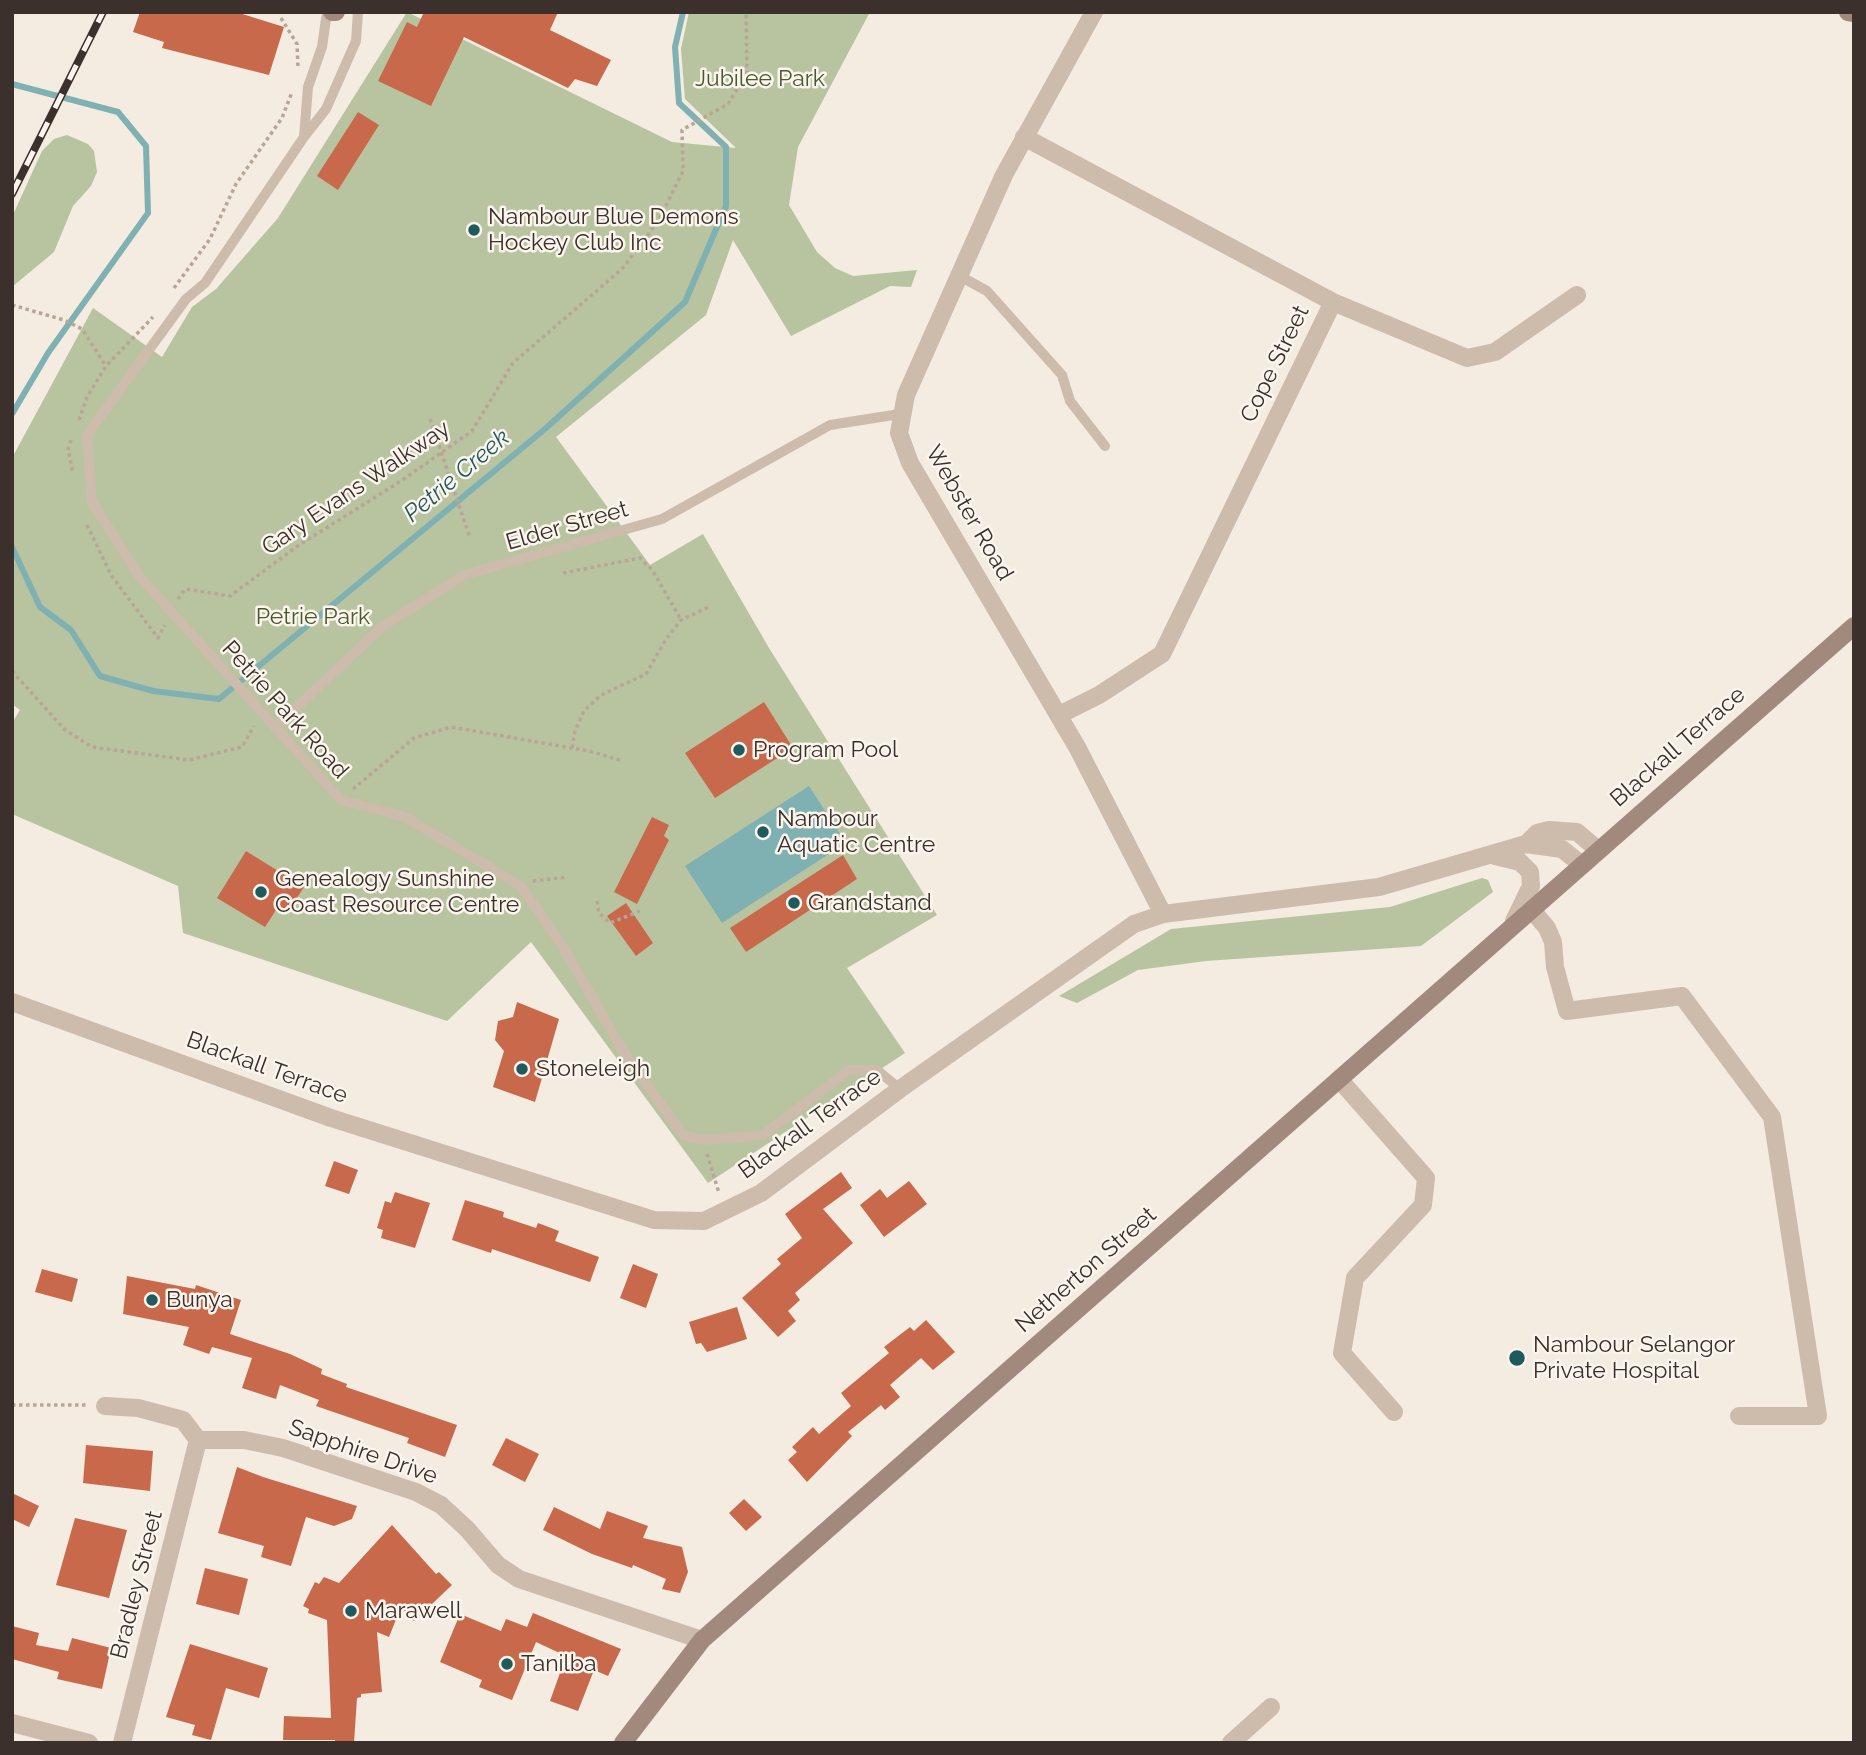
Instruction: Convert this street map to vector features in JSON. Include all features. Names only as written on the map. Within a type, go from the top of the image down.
[{"type":"main road","points":[[1848,12],[1854,13]]},
{"type":"main road","name":"Blackall Terrace","points":[[1598,850],[1854,626]]},
{"type":"main road","name":"Netherton Street","points":[[623,1743],[702,1640],[1598,850]]},
{"type":"street","points":[[900,414],[958,275],[1024,137],[1094,12]]},
{"type":"street","name":"Cope Street","points":[[1024,137],[1333,302],[1162,654],[1099,695],[1059,715]]},
{"type":"street","points":[[1333,302],[1466,358],[1495,352],[1577,295]]},
{"type":"street","name":"Webster Road","points":[[900,414],[900,433],[910,463],[1059,715],[1163,914]]},
{"type":"street","name":"Blackall Terrace","points":[[1526,844],[1537,833],[1565,829],[1584,836],[1598,850]]},
{"type":"street","name":"Blackall Terrace","points":[[12,1002],[331,1118],[654,1220],[704,1221],[761,1193],[900,1088],[1134,924],[1163,914],[1361,891],[1526,844],[1562,849],[1582,864]]},
{"type":"street","points":[[1492,855],[1520,862],[1528,867],[1532,877],[1527,896],[1509,930]]},
{"type":"street","points":[[1532,910],[1547,928],[1553,942],[1555,967],[1567,1011],[1682,996],[1772,1117],[1818,1416],[1738,1416]]},
{"type":"street","points":[[1339,1079],[1426,1178],[1423,1205],[1355,1278],[1342,1353],[1394,1412]]},
{"type":"street","points":[[105,1406],[138,1408],[183,1420],[198,1440]]},
{"type":"street","name":"Sapphire Drive","points":[[198,1440],[244,1440],[283,1448],[416,1492],[441,1505],[467,1529],[498,1565],[519,1579],[702,1640]]},
{"type":"street","name":"Bradley Street","points":[[122,1743],[198,1440]]},
{"type":"street","points":[[1231,1743],[1271,1707]]},
{"type":"street","points":[[12,1723],[89,1743]]},
{"type":"lane","name":"Petrie Park Road","points":[[304,137],[308,87],[322,47],[327,12]]},
{"type":"lane","name":"Petrie Park Road","points":[[358,12],[359,28],[346,68],[327,109],[304,137],[205,283],[186,299],[87,435],[92,502],[139,577],[341,800],[405,817],[521,886],[563,947],[623,1051],[660,1103],[683,1135],[703,1140]]},
{"type":"lane","points":[[958,275],[987,291],[1062,375],[1070,401],[1105,446]]},
{"type":"lane","name":"Elder Street","points":[[275,728],[383,626],[464,575],[662,519],[830,425],[900,414]]},
{"type":"lane","points":[[703,1140],[763,1135],[849,1070],[877,1070],[900,1088]]},
{"type":"path","name":"Gary Evans Walkway","points":[[171,613],[185,590],[230,596],[299,545],[472,431],[513,363],[623,268],[659,220],[682,171],[682,130],[728,104],[747,73],[746,12]]},
{"type":"path","points":[[12,305],[64,320],[82,329],[106,366]]},
{"type":"path","points":[[430,419],[455,486],[470,538]]},
{"type":"path","points":[[563,573],[640,558],[653,571],[681,620]]},
{"type":"path","points":[[572,748],[575,731],[584,711],[601,695],[646,674],[666,639],[681,620],[711,606]]},
{"type":"path","points":[[12,671],[65,730],[92,747],[132,755],[189,760],[242,747],[262,713]]},
{"type":"path","points":[[345,794],[414,738],[451,727],[572,748],[620,760]]},
{"type":"path","points":[[531,881],[568,877]]},
{"type":"path","points":[[597,901],[599,913],[610,923],[640,911]]},
{"type":"path","points":[[703,1140],[720,1195]]},
{"type":"path","points":[[12,1405],[105,1406]]},
{"type":"green space","name":"Petrie Park","points":[[407,12],[672,142],[736,148],[685,99],[681,49],[689,12],[870,12],[798,147],[789,205],[817,252],[835,268],[853,276],[917,270],[911,287],[890,286],[791,336],[733,240],[706,315],[556,437],[650,565],[703,534],[769,648],[937,915],[847,968],[905,1053],[708,1183],[531,942],[447,1021],[183,933],[178,886],[12,814],[12,723],[20,710],[12,704],[12,458],[93,308],[162,357],[192,307],[216,289],[278,218]]},
{"type":"green space","points":[[67,135],[88,144],[94,151],[97,172],[91,186],[73,206],[54,252],[12,287],[12,217],[42,151],[54,139]]},
{"type":"green space","points":[[1482,878],[1488,880],[1493,892],[1421,946],[1206,961],[1138,970],[1077,1003],[1059,996],[1171,929],[1390,907]]},
{"type":"water","points":[[809,786],[846,843],[722,923],[685,866]]},
{"type":"building","points":[[140,12],[236,12],[284,27],[269,75],[162,48],[164,42],[133,32]]},
{"type":"building","points":[[424,12],[558,12],[550,30],[611,60],[597,86],[575,79],[568,88],[464,37],[431,106],[378,81],[407,22],[417,27]]},
{"type":"building","points":[[358,112],[379,125],[338,190],[317,176]]},
{"type":"building","name":"Program Pool","points":[[764,702],[793,748],[715,798],[685,753]]},
{"type":"building","points":[[652,817],[669,825],[664,836],[669,840],[637,904],[614,892]]},
{"type":"building","name":"Genealogy Sunshine Coast Resource Centre","points":[[246,851],[304,887],[287,913],[278,907],[265,927],[217,898]]},
{"type":"building","name":"Grandstand","points":[[843,855],[857,879],[746,952],[730,928]]},
{"type":"building","points":[[626,903],[653,943],[636,956],[607,916]]},
{"type":"building","name":"Stoneleigh","points":[[517,1002],[559,1019],[535,1102],[493,1087],[504,1051],[495,1040],[498,1021],[513,1017]]},
{"type":"building","points":[[334,1161],[358,1170],[349,1194],[325,1186]]},
{"type":"building","points":[[841,1172],[852,1188],[823,1209],[853,1243],[795,1293],[800,1300],[788,1311],[796,1321],[778,1337],[742,1298],[781,1264],[777,1259],[802,1238],[785,1214]]},
{"type":"building","points":[[909,1181],[927,1204],[884,1237],[860,1205],[880,1189],[887,1198]]},
{"type":"building","points":[[395,1192],[430,1203],[415,1248],[381,1238],[383,1230],[377,1228],[385,1201],[391,1203]]},
{"type":"building","points":[[465,1200],[504,1212],[503,1217],[536,1228],[538,1223],[559,1231],[555,1241],[599,1257],[590,1282],[492,1249],[491,1253],[452,1240]]},
{"type":"building","points":[[633,1264],[658,1274],[646,1308],[620,1298]]},
{"type":"building","points":[[42,1269],[78,1279],[72,1302],[35,1292]]},
{"type":"building","points":[[127,1276],[195,1289],[196,1285],[241,1300],[230,1334],[290,1354],[322,1369],[321,1374],[347,1384],[346,1387],[457,1425],[445,1457],[407,1443],[409,1438],[316,1406],[319,1400],[280,1385],[276,1399],[242,1388],[252,1358],[212,1347],[209,1354],[183,1345],[189,1327],[123,1314]]},
{"type":"building","points":[[737,1307],[747,1339],[707,1352],[701,1343],[696,1344],[689,1322]]},
{"type":"building","points":[[926,1320],[955,1352],[933,1370],[921,1358],[890,1385],[900,1397],[885,1410],[881,1405],[848,1432],[852,1436],[807,1482],[788,1460],[797,1452],[792,1447],[813,1427],[819,1434],[851,1406],[841,1393],[889,1353],[884,1347],[910,1327],[914,1331]]},
{"type":"building","points":[[506,1438],[539,1454],[525,1482],[492,1465]]},
{"type":"building","points":[[86,1445],[153,1451],[150,1491],[83,1483]]},
{"type":"building","points":[[237,1467],[357,1506],[352,1519],[334,1526],[306,1517],[291,1566],[261,1557],[264,1546],[218,1533]]},
{"type":"building","points":[[12,1493],[39,1506],[29,1527],[12,1519]]},
{"type":"building","points":[[744,1499],[762,1517],[746,1531],[729,1513]]},
{"type":"building","points":[[554,1507],[600,1529],[607,1511],[648,1526],[643,1538],[682,1547],[688,1572],[680,1593],[662,1589],[666,1579],[633,1565],[632,1568],[592,1554],[543,1530]]},
{"type":"building","points":[[75,1518],[127,1530],[109,1598],[56,1585]]},
{"type":"building","name":"Marawell","points":[[392,1525],[436,1574],[439,1572],[452,1585],[414,1621],[401,1607],[389,1637],[377,1632],[382,1692],[361,1694],[361,1697],[357,1698],[354,1743],[335,1743],[335,1740],[283,1740],[284,1716],[331,1718],[327,1620],[308,1613],[309,1609],[303,1606],[315,1582],[319,1584],[324,1577],[339,1583]]},
{"type":"building","points":[[205,1568],[248,1579],[239,1615],[196,1604]]},
{"type":"building","points":[[533,1613],[621,1649],[608,1676],[594,1670],[578,1711],[550,1701],[566,1656],[536,1642],[512,1700],[479,1687],[482,1680],[440,1662],[460,1614],[501,1631],[506,1619],[527,1627]]},
{"type":"building","points":[[12,1626],[39,1633],[36,1645],[68,1651],[72,1638],[111,1648],[102,1689],[57,1679],[59,1672],[12,1659]]},
{"type":"building","points":[[190,1644],[268,1668],[259,1698],[226,1688],[211,1740],[192,1735],[195,1725],[166,1717]]},
{"type":"waterway","name":"Petrie Creek","points":[[12,547],[40,607],[71,630],[100,676],[153,691],[219,699],[545,429],[685,302],[726,206],[726,147],[679,103],[675,47],[683,12]]},
{"type":"waterway","name":"Petrie Creek","points":[[12,84],[118,112],[146,146],[148,213],[48,353],[12,414]]},
{"type":"railway","points":[[12,194],[103,12]]},
{"type":"place","name":"Nambour Blue Demons Hockey Club Inc","points":[[474,230]]},
{"type":"place","name":"Program Pool","points":[[739,750]]},
{"type":"place","name":"Nambour Aquatic Centre","points":[[763,832]]},
{"type":"place","name":"Genealogy Sunshine Coast Resource Centre","points":[[261,892]]},
{"type":"place","name":"Grandstand","points":[[794,903]]},
{"type":"place","name":"Stoneleigh","points":[[522,1069]]},
{"type":"place","name":"Bunya","points":[[152,1300]]},
{"type":"place","name":"Nambour Selangor Private Hospital","points":[[1517,1358]]},
{"type":"place","name":"Marawell","points":[[351,1611]]},
{"type":"place","name":"Tanilba","points":[[507,1664]]},
{"type":"park label","name":"Jubilee Park","points":[[760,79]]}]
